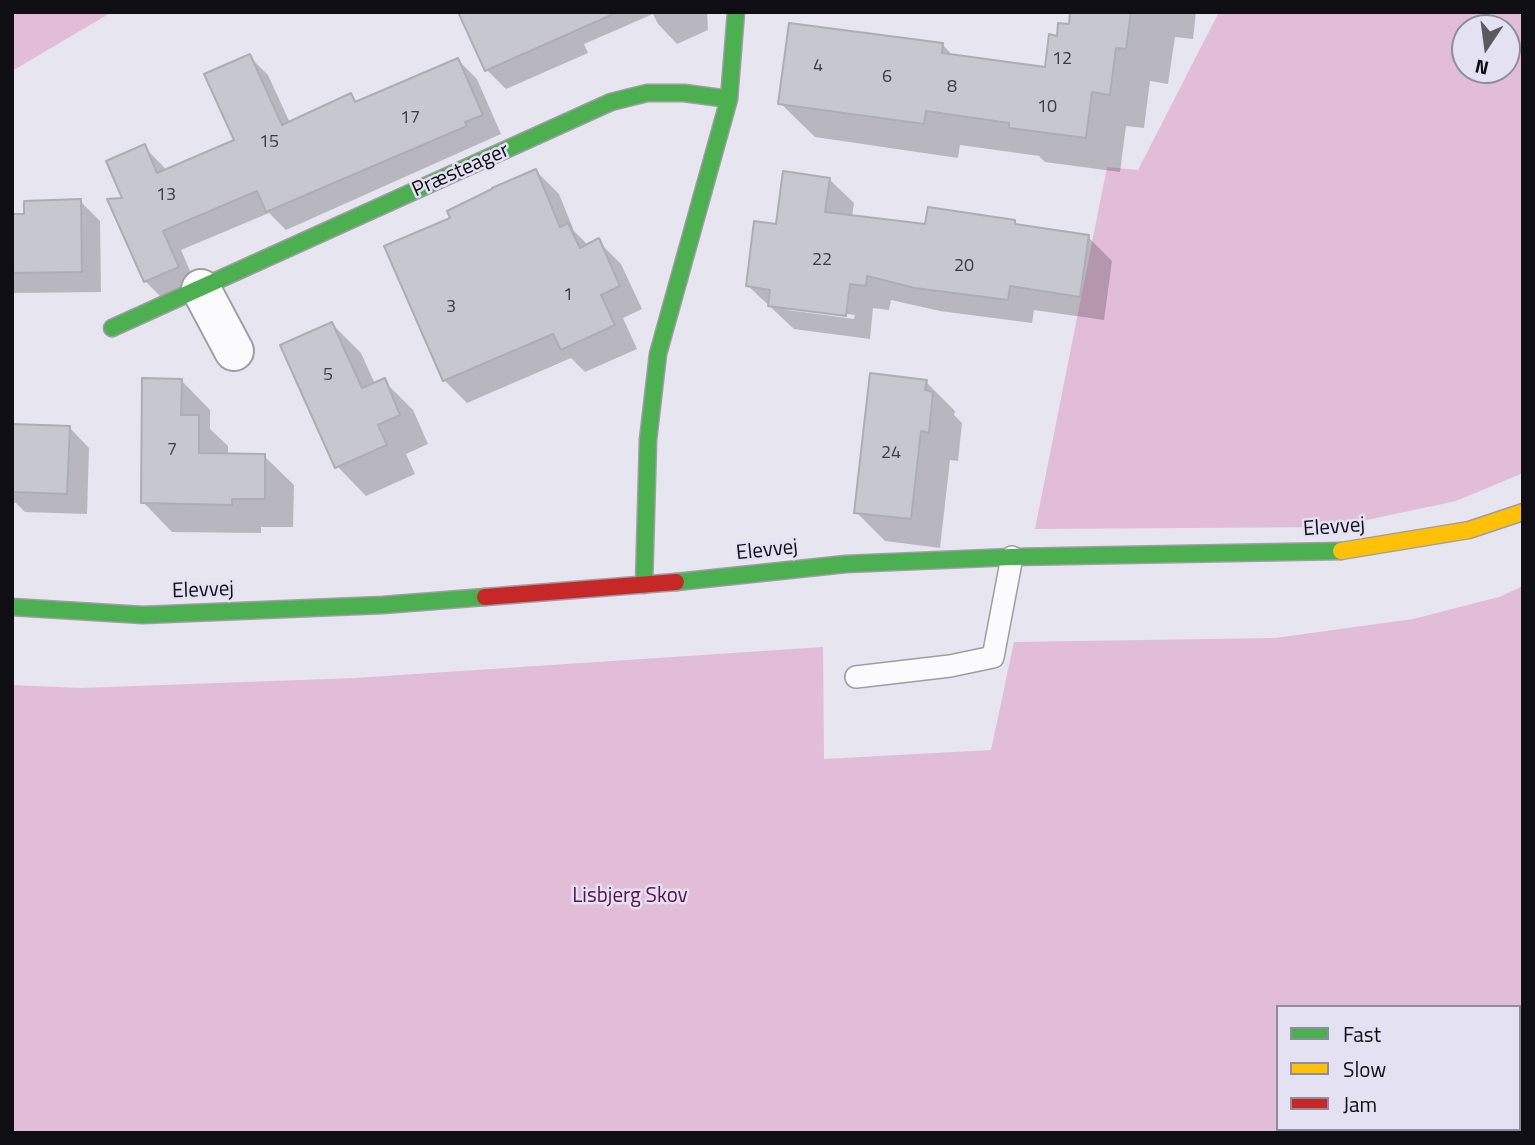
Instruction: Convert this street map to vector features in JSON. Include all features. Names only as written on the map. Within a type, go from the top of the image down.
[{"type":"street","points":[[644,585],[648,440],[658,354],[729,99],[736,12]]},
{"type":"street","name":"Præsteager","points":[[112,328],[611,102],[647,93],[684,93],[729,99]]},
{"type":"street","points":[[201,289],[234,351]]},
{"type":"street","name":"Elevvej","points":[[12,607],[144,615],[383,605],[644,585],[846,564],[1012,557],[1351,551],[1469,530],[1523,512]]},
{"type":"lane","points":[[856,677],[950,666],[993,657],[1012,557]]},
{"type":"green space","points":[[12,12],[112,12],[12,71]]},
{"type":"green space","points":[[1219,12],[1523,12],[1523,473],[1456,501],[1334,527],[1035,529],[1107,167],[1138,170]]},
{"type":"green space","name":"Lisbjerg Skov","points":[[1523,586],[1523,1133],[12,1133],[12,685],[80,688],[355,678],[823,647],[824,759],[991,750],[1014,642],[1275,638],[1413,619],[1499,597]]},
{"type":"building","points":[[458,12],[618,12],[485,71]]},
{"type":"building","points":[[1070,12],[1131,12],[1126,49],[1116,48],[1110,95],[1092,92],[1086,138],[1009,128],[1009,123],[926,111],[924,124],[778,104],[789,23],[943,43],[942,53],[1045,67],[1049,34],[1057,36],[1058,23],[1069,24]]},
{"type":"building","points":[[250,54],[282,125],[351,93],[355,102],[458,58],[483,115],[465,122],[467,126],[266,212],[257,191],[163,231],[179,267],[144,282],[107,199],[122,198],[106,161],[145,144],[157,173],[234,140],[204,74]]},
{"type":"building","points":[[536,169],[560,227],[568,223],[580,248],[599,238],[620,286],[601,295],[615,325],[561,350],[553,334],[443,381],[384,246],[450,218],[447,211]]},
{"type":"building","points":[[783,171],[830,178],[825,212],[925,224],[928,207],[1089,235],[1080,297],[1010,286],[1008,300],[915,288],[867,276],[866,286],[850,284],[846,316],[768,306],[770,290],[746,286],[754,221],[776,224]]},
{"type":"building","points":[[81,199],[82,272],[12,273],[12,214],[24,214],[24,201]]},
{"type":"building","points":[[332,322],[362,388],[385,378],[400,415],[378,425],[387,445],[335,468],[280,345]]},
{"type":"building","points":[[870,373],[927,380],[925,390],[933,392],[929,433],[921,431],[911,519],[854,513]]},
{"type":"building","points":[[142,378],[182,379],[181,415],[199,415],[199,453],[265,454],[265,499],[232,499],[232,505],[141,503]]},
{"type":"building","points":[[12,424],[70,426],[67,494],[12,492]]},
{"type":"traffic: fast","points":[[644,585],[648,440],[658,354],[729,99],[736,12]]},
{"type":"traffic: fast","points":[[112,328],[611,102],[647,93],[684,93],[729,99]]},
{"type":"traffic: fast","points":[[676,582],[846,564],[1012,557],[1341,551]]},
{"type":"traffic: fast","points":[[12,607],[143,615],[383,605],[485,597]]},
{"type":"traffic: slow","points":[[1341,551],[1469,530],[1523,512]]},
{"type":"traffic: jam","points":[[485,597],[676,582]]}]
